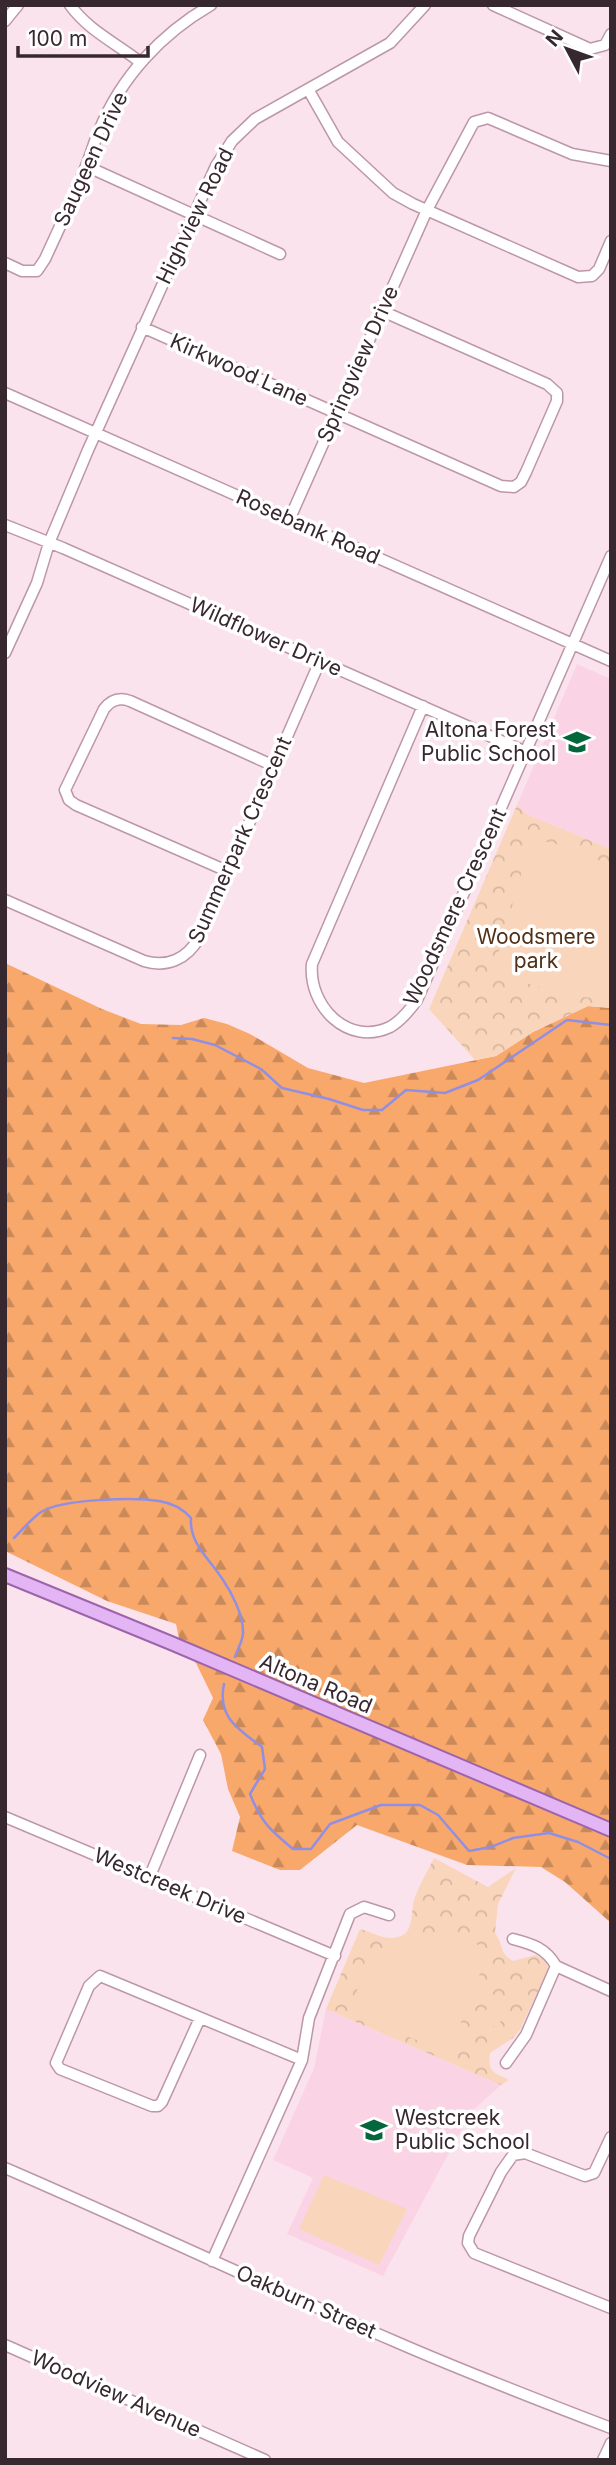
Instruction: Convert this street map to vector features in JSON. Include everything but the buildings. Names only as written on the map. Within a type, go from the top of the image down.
[{"type":"main road","name":"Altona Road","points":[[5,1575],[611,1830]]},
{"type":"street","points":[[5,21],[18,5]]},
{"type":"street","points":[[70,5],[79,18],[99,35],[141,62]]},
{"type":"street","name":"Saugeen Drive","points":[[5,263],[22,271],[37,271],[45,259],[110,106],[141,62],[188,19],[211,5]]},
{"type":"street","name":"Highview Road","points":[[49,543],[193,213],[216,166],[232,141],[255,119],[390,43],[425,5]]},
{"type":"street","points":[[493,5],[590,49],[605,46],[611,34]]},
{"type":"street","points":[[308,89],[338,142],[393,193],[578,277],[592,276],[599,269],[611,241]]},
{"type":"street","name":"Springview Drive","points":[[290,518],[427,209],[474,122],[488,118],[572,154],[611,161]]},
{"type":"street","points":[[86,166],[280,254]]},
{"type":"street","name":"Kirkwood Lane","points":[[142,327],[502,486],[514,487],[521,482],[556,401],[556,393],[547,384],[382,311]]},
{"type":"street","name":"Rosebank Road","points":[[5,393],[611,661]]},
{"type":"street","name":"Wildflower Drive","points":[[5,525],[526,752]]},
{"type":"street","points":[[5,653],[37,583],[49,543]]},
{"type":"street","name":"Woodsmere Crescent","points":[[423,706],[314,957],[312,977],[316,996],[326,1012],[341,1024],[366,1031],[385,1029],[401,1019],[417,1000],[611,556]]},
{"type":"street","name":"Summerpark Crescent","points":[[5,900],[140,960],[153,964],[167,963],[184,956],[197,942],[320,661]]},
{"type":"street","points":[[227,871],[76,805],[69,800],[65,790],[104,709],[112,701],[119,699],[130,701],[274,766]]},
{"type":"street","points":[[150,1876],[201,1755]]},
{"type":"street","name":"Westcreek Drive","points":[[5,1817],[335,1956]]},
{"type":"street","points":[[212,2261],[302,2060],[309,2018],[350,1914],[364,1907],[389,1914]]},
{"type":"street","points":[[513,1939],[542,1949],[556,1966],[611,1991]]},
{"type":"street","points":[[506,2063],[526,2035],[556,1966]]},
{"type":"street","points":[[200,2018],[158,2106],[152,2106],[60,2069],[56,2063],[89,1986],[100,1976],[302,2060]]},
{"type":"street","points":[[611,2137],[594,2174],[590,2176],[524,2152],[513,2155],[501,2172],[474,2225],[468,2243],[474,2253],[611,2308]]},
{"type":"street","name":"Oakburn Street","points":[[5,2168],[98,2207],[212,2261],[396,2342],[611,2428]]},
{"type":"street","name":"Woodview Avenue","points":[[5,2345],[264,2460]]},
{"type":"street","points":[[603,2460],[611,2442]]},
{"type":"shaded area","name":"Altona Forest Public School","points":[[577,664],[611,679],[611,849],[528,815],[517,805]]},
{"type":"shaded area","name":"Westcreek Public School","points":[[326,2009],[501,2085],[471,2112],[383,2276],[287,2234],[313,2178],[273,2160],[314,2068]]},
{"type":"green space","name":"Woodsmere park","points":[[517,805],[528,815],[611,849],[611,1008],[588,1006],[533,1032],[496,1056],[475,1060],[429,1009]]},
{"type":"green space","points":[[540,842],[551,842],[611,865],[611,996],[599,998],[569,995],[493,972],[527,854]]},
{"type":"green space","points":[[5,963],[102,1009],[141,1024],[181,1025],[204,1018],[227,1024],[250,1034],[308,1068],[364,1083],[496,1056],[533,1032],[588,1006],[611,1008],[611,1923],[565,1882],[541,1867],[467,1865],[357,1825],[300,1870],[280,1870],[232,1851],[240,1817],[228,1789],[221,1754],[203,1720],[213,1698],[196,1663],[181,1648],[176,1624],[107,1601],[5,1551]]},
{"type":"green space","points":[[434,1858],[488,1887],[516,1868],[498,1904],[495,1933],[503,1951],[513,1961],[536,1955],[546,1961],[548,1969],[520,2030],[490,2053],[491,2068],[496,2074],[509,2080],[501,2085],[326,2009],[360,1929],[388,1938],[399,1937],[407,1931],[416,1894]]},
{"type":"green space","points":[[445,1931],[471,1938],[487,1955],[451,2049],[443,2051],[351,2013],[349,2006],[371,1963],[409,1936]]},
{"type":"green space","points":[[492,1994],[509,2000],[498,2028],[482,2022]]},
{"type":"green space","points":[[324,2175],[407,2209],[379,2265],[299,2229]]},
{"type":"waterway","points":[[173,1038],[192,1039],[215,1045],[261,1069],[282,1088],[363,1110],[382,1110],[406,1090],[445,1093],[478,1080],[567,1020],[611,1025]]},
{"type":"waterway","points":[[14,1538],[41,1512],[64,1504],[133,1499],[159,1501],[177,1507],[191,1518],[197,1544],[218,1572],[239,1611],[243,1634],[235,1657]]},
{"type":"waterway","points":[[224,1684],[224,1705],[231,1721],[262,1747],[265,1769],[250,1794],[267,1825],[293,1849],[311,1849],[330,1824],[381,1805],[420,1805],[438,1815],[469,1851],[491,1847],[513,1838],[549,1833],[578,1842],[611,1859]]},
{"type":"place","name":"Altona Forest Public School","points":[[577,742]]},
{"type":"place","name":"Westcreek Public School","points":[[374,2130]]}]
